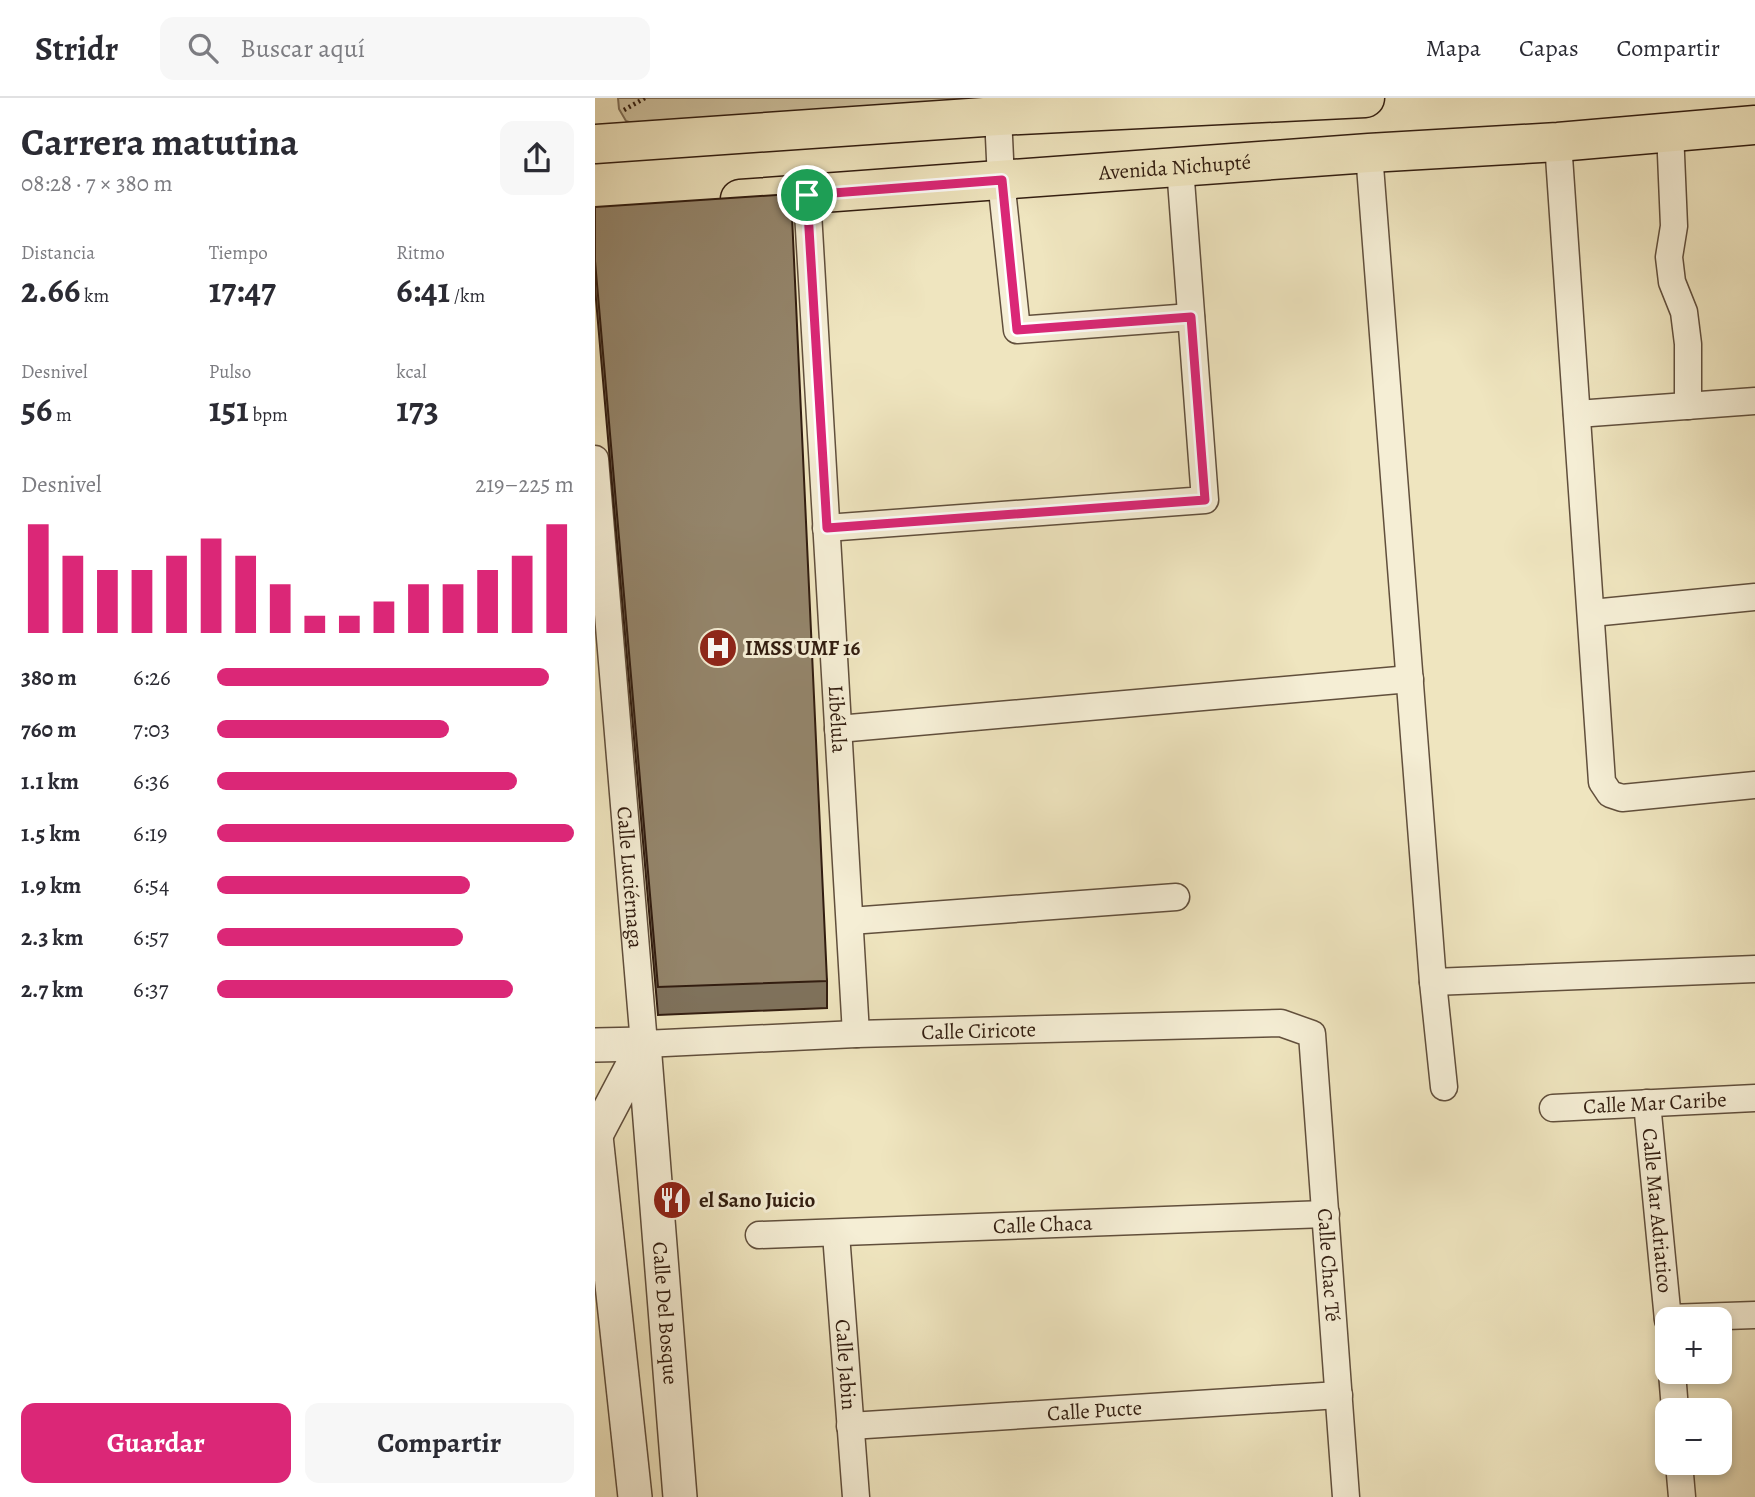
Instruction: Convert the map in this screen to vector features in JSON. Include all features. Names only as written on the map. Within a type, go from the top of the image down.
[{"type":"main road","points":[[595,144],[998,116],[1365,98]]},
{"type":"main road","name":"Avenida Nichupté","points":[[701,202],[1369,153],[1558,142],[1755,125]]},
{"type":"street","points":[[998,116],[1017,330],[1191,317]]},
{"type":"street","points":[[1670,131],[1674,226],[1669,257],[1671,282],[1683,312],[1688,344],[1688,406]]},
{"type":"street","points":[[1558,142],[1602,782],[1610,794],[1622,798],[1755,785]]},
{"type":"street","points":[[1369,153],[1433,982],[1444,1087]]},
{"type":"street","points":[[827,528],[1205,500],[1180,167]]},
{"type":"street","name":"Libélula","points":[[807,195],[856,1034]]},
{"type":"street","points":[[1577,414],[1755,401]]},
{"type":"street","name":"Calle Luciérnaga","points":[[595,459],[644,1044]]},
{"type":"street","points":[[1592,613],[1755,597]]},
{"type":"street","points":[[838,729],[1410,679]]},
{"type":"street","points":[[850,920],[1176,897]]},
{"type":"street","points":[[1433,982],[1755,969]]},
{"type":"street","name":"Calle Ciricote","points":[[644,1044],[856,1034],[1281,1023],[1312,1034]]},
{"type":"street","name":"Calle Chac Té","points":[[1312,1034],[1346,1497]]},
{"type":"street","points":[[595,1045],[644,1044]]},
{"type":"street","points":[[635,1497],[596,1130],[644,1044]]},
{"type":"street","name":"Calle Del Bosque","points":[[644,1044],[680,1497]]},
{"type":"street","name":"Calle Mar Caribe","points":[[1553,1108],[1755,1098]]},
{"type":"street","name":"Calle Mar Adriatico","points":[[1647,1103],[1667,1307]]},
{"type":"street","name":"Calle Chaca","points":[[759,1235],[1326,1214]]},
{"type":"street","name":"Calle Jabin","points":[[836,1234],[856,1497]]},
{"type":"street","points":[[1732,1315],[1755,1314]]},
{"type":"street","name":"Calle Pucte","points":[[850,1426],[1339,1395]]},
{"type":"street","points":[[1680,1475],[1682,1497]]},
{"type":"shaded area","points":[[618,98],[1011,98],[649,129],[626,121],[619,109]]},
{"type":"building","name":"IMSS UMF 16","points":[[791,194],[827,981],[658,987],[595,261],[595,207]]},
{"type":"place","name":"IMSS UMF 16","points":[[718,648]]},
{"type":"place","name":"el Sano Juicio","points":[[672,1200]]},
{"type":"route","points":[[1002,180],[1017,330],[1191,317],[1205,500],[827,528],[807,195],[1002,180]]}]
